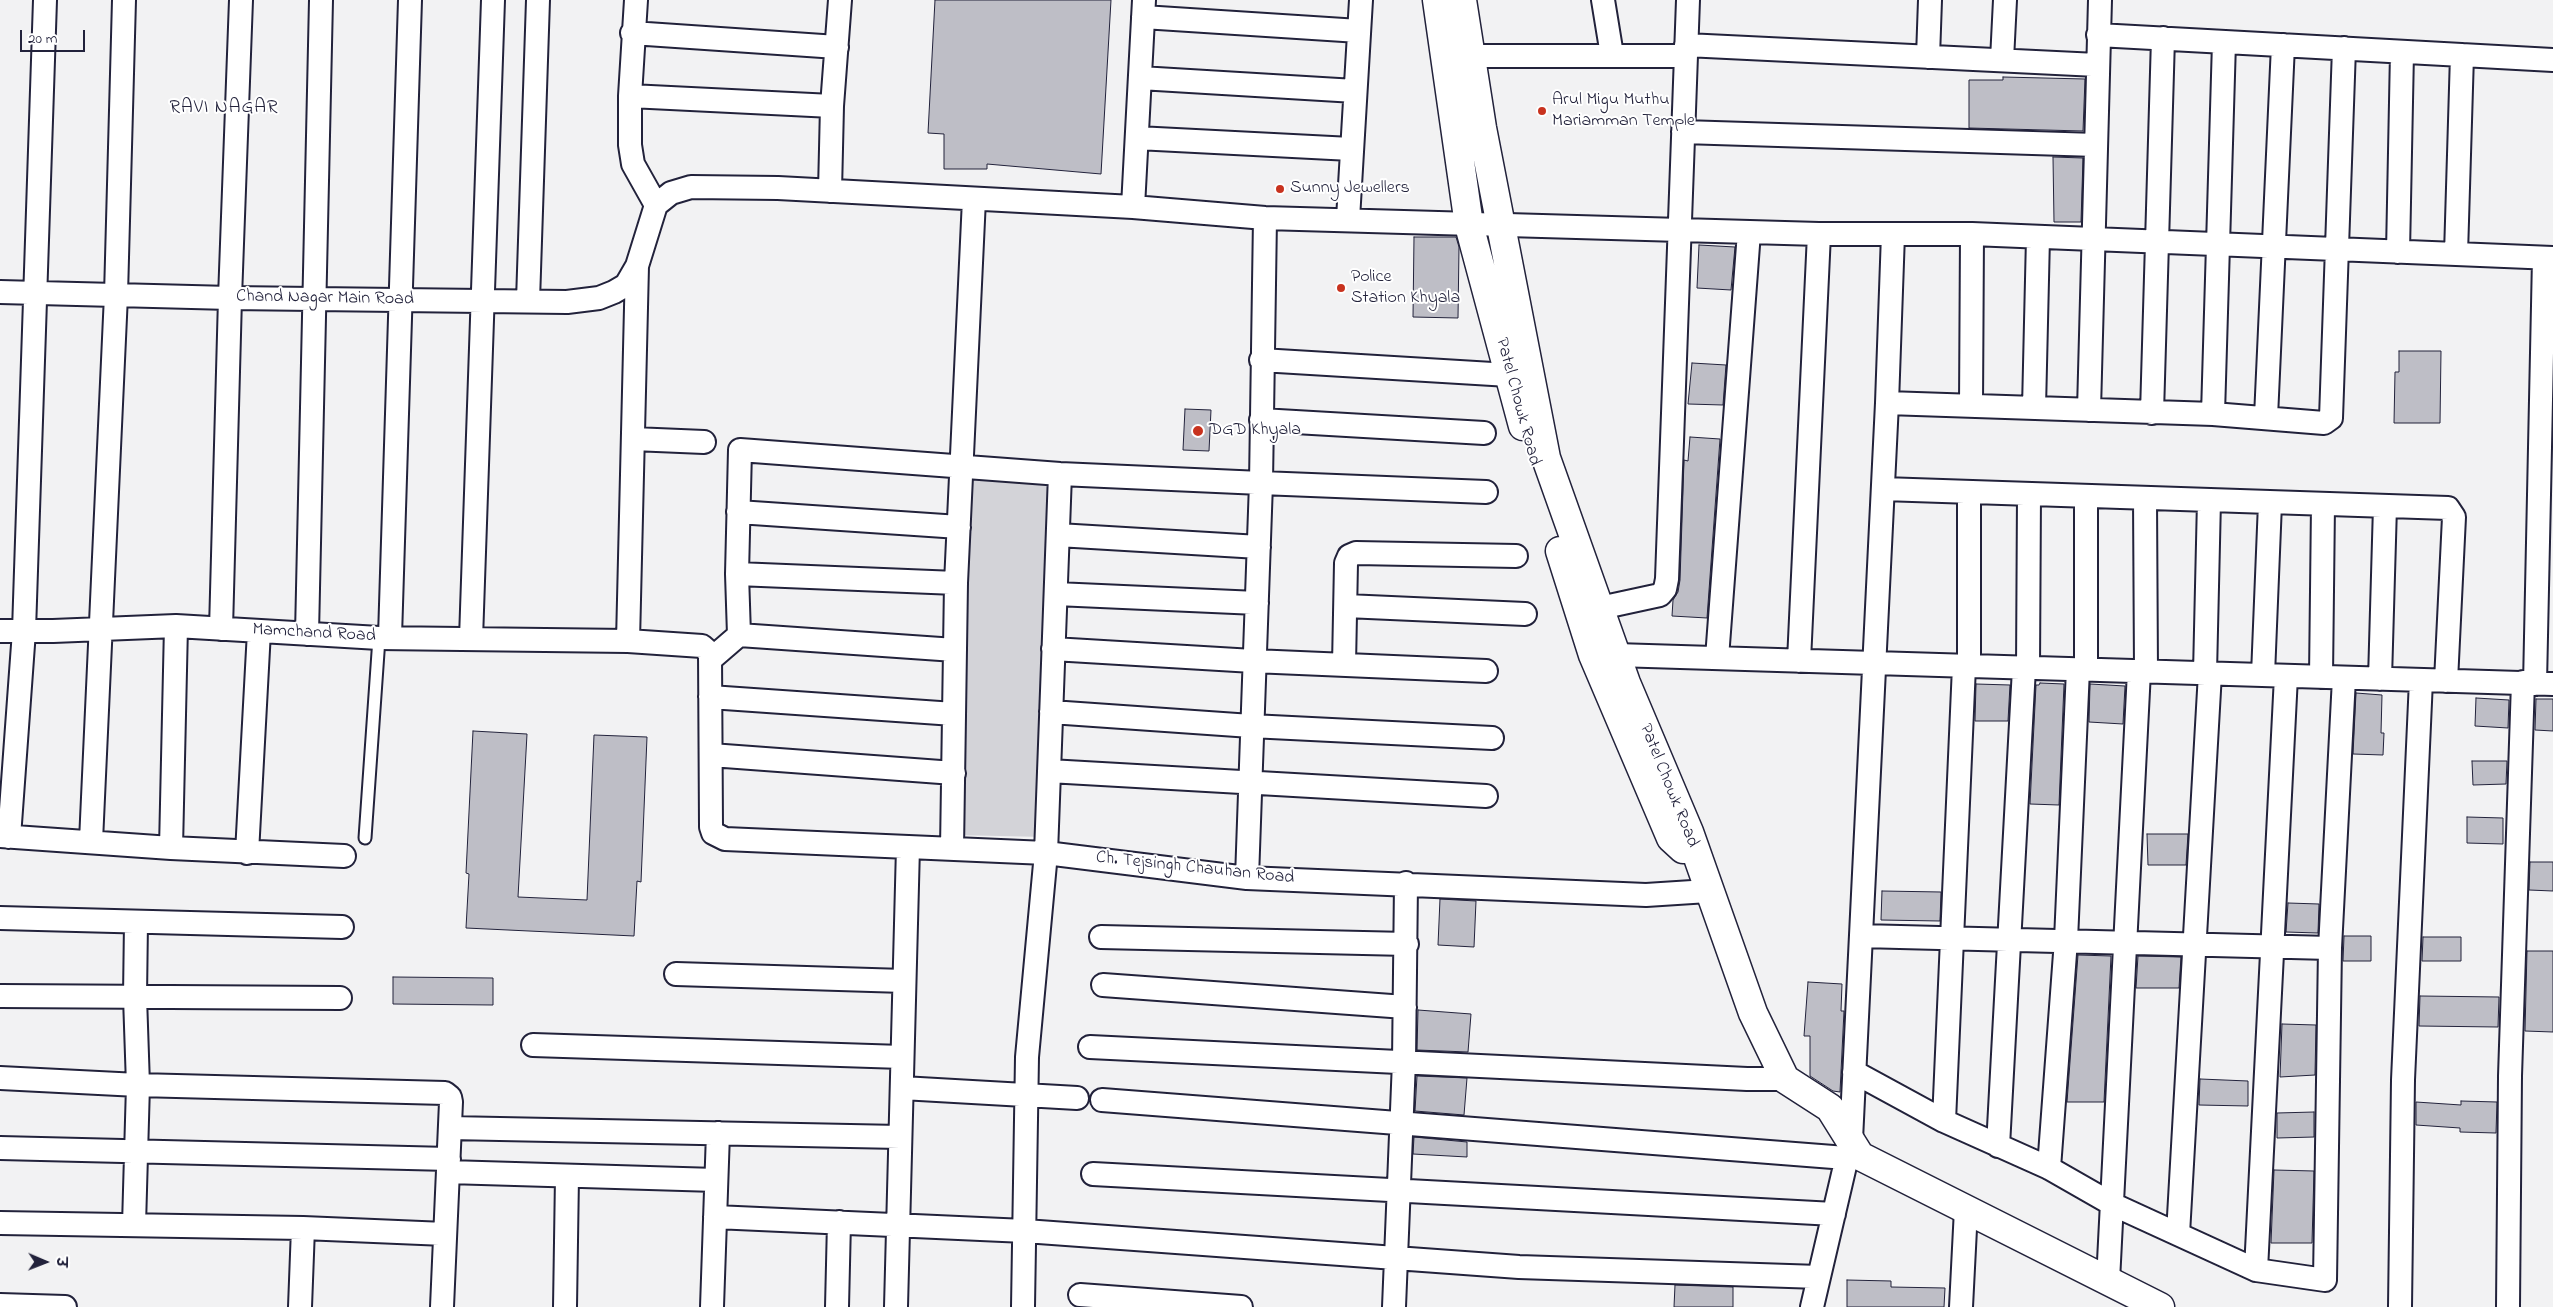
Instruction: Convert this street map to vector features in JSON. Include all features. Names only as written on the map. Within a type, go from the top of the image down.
[{"type":"street","points":[[45,0],[24,631],[5,837],[91,841],[247,853],[344,856]]},
{"type":"street","points":[[91,841],[103,628],[116,295],[124,0]]},
{"type":"street","points":[[222,629],[230,298],[241,0]]},
{"type":"street","points":[[308,634],[321,0]]},
{"type":"street","points":[[384,638],[402,300],[410,0]]},
{"type":"street","points":[[471,639],[493,0]]},
{"type":"street","points":[[528,301],[538,0]]},
{"type":"street","points":[[636,0],[632,33],[630,145],[633,164],[656,205]]},
{"type":"street","points":[[830,191],[832,106],[840,0]]},
{"type":"street","points":[[1348,219],[1361,0]]},
{"type":"street","name":"Patel Chowk Road","points":[[1437,0],[1458,55],[1500,225],[1546,458],[1616,655],[1689,832],[1699,864]]},
{"type":"street","name":"Patel Chowk Road","points":[[1462,0],[1458,55],[1469,225],[1532,460],[1593,655],[1671,838],[1699,864]]},
{"type":"street","points":[[1603,0],[1612,55]]},
{"type":"street","points":[[1600,608],[1660,595],[1665,589],[1667,580],[1678,230],[1688,0]]},
{"type":"street","points":[[1928,57],[1930,0]]},
{"type":"street","points":[[2002,60],[2005,0]]},
{"type":"street","points":[[2089,410],[2100,0]]},
{"type":"street","points":[[1134,207],[1144,9],[1359,31]]},
{"type":"street","points":[[632,33],[836,47]]},
{"type":"street","points":[[2098,35],[2553,60]]},
{"type":"street","points":[[2152,412],[2163,38]]},
{"type":"street","points":[[2213,414],[2224,42]]},
{"type":"street","points":[[2266,417],[2283,45]]},
{"type":"street","points":[[1887,403],[2213,414],[2324,422],[2331,418],[2344,48]]},
{"type":"street","points":[[1458,55],[1612,55],[1686,50],[1928,57],[2097,65]]},
{"type":"street","points":[[2398,252],[2402,52]]},
{"type":"street","points":[[2456,254],[2462,55]]},
{"type":"street","points":[[1140,78],[1355,91]]},
{"type":"street","points":[[630,96],[832,106]]},
{"type":"street","points":[[1683,132],[2096,145]]},
{"type":"street","points":[[1137,138],[1351,149]]},
{"type":"street","points":[[628,641],[637,266],[656,205],[671,193],[691,187],[830,191],[1134,207],[1265,218],[1819,234],[1972,234],[2549,258],[2546,517],[2537,683],[2510,1076],[2508,1307]]},
{"type":"street","points":[[952,849],[956,583],[960,465],[974,199]]},
{"type":"street","points":[[1247,878],[1261,483],[1260,420],[1265,218]]},
{"type":"street","points":[[1717,658],[1750,232]]},
{"type":"street","points":[[1799,661],[1819,234]]},
{"type":"street","points":[[1812,1307],[1849,1149],[1875,663],[1893,234]]},
{"type":"street","points":[[1970,406],[1972,234]]},
{"type":"street","points":[[2034,408],[2038,237]]},
{"type":"street","name":"Chand Nagar Main Road","points":[[0,292],[230,298],[566,302],[599,298],[626,285],[637,266]]},
{"type":"street","points":[[1261,360],[1509,375]]},
{"type":"street","points":[[1260,420],[1484,433]]},
{"type":"street","points":[[633,439],[704,442]]},
{"type":"street","points":[[739,635],[736,574],[740,450],[1060,474],[1486,492]]},
{"type":"street","points":[[1023,1307],[1028,1057],[1046,853],[1060,474]]},
{"type":"street","points":[[1883,489],[2270,503],[2439,506],[2448,508],[2454,517],[2446,681]]},
{"type":"street","points":[[1944,1121],[1966,666],[1969,492]]},
{"type":"street","points":[[1998,1146],[2026,668],[2029,494]]},
{"type":"street","points":[[2049,1168],[2066,940],[2082,669],[2086,496]]},
{"type":"street","points":[[2108,1281],[2143,671],[2145,498]]},
{"type":"street","points":[[2178,1234],[2208,673],[2209,500]]},
{"type":"street","points":[[2263,675],[2270,503]]},
{"type":"street","points":[[2321,677],[2323,504]]},
{"type":"street","points":[[2380,679],[2384,506]]},
{"type":"street","points":[[738,512],[958,527]]},
{"type":"street","points":[[1058,534],[1259,547]]},
{"type":"street","points":[[1344,665],[1346,563],[1349,556],[1356,553],[1516,556]]},
{"type":"street","points":[[736,574],[956,583]]},
{"type":"street","points":[[1056,594],[1257,603]]},
{"type":"street","points":[[1346,606],[1525,614]]},
{"type":"street","points":[[171,848],[176,626]]},
{"type":"street","name":"Mamchand Road","points":[[0,631],[176,626],[384,638],[628,641],[702,646],[708,650],[710,660]]},
{"type":"street","points":[[247,853],[259,631]]},
{"type":"street","points":[[954,773],[711,755],[710,660],[739,635],[955,650]]},
{"type":"street","points":[[1053,648],[1254,661],[1486,671]]},
{"type":"street","points":[[1616,655],[2537,683]]},
{"type":"street","points":[[2256,1270],[2286,676]]},
{"type":"street","points":[[1854,1072],[1944,1121],[2049,1168],[2112,1204],[2256,1270],[2325,1280],[2330,948],[2344,678]]},
{"type":"street","points":[[2400,1307],[2403,1080],[2422,680]]},
{"type":"street","points":[[710,696],[954,714]]},
{"type":"street","points":[[1051,712],[1251,726],[1492,738]]},
{"type":"street","name":"Ch. Tejsingh Chauhan Road","points":[[711,755],[713,833],[725,839],[1046,853],[1247,878],[1646,895],[1708,891]]},
{"type":"street","points":[[1049,771],[1249,784],[1486,796]]},
{"type":"street","points":[[896,1307],[908,847]]},
{"type":"street","points":[[1699,864],[1753,1013],[1786,1079],[1830,1108],[1849,1149]]},
{"type":"street","points":[[1394,1307],[1404,1061],[1407,944],[1406,884]]},
{"type":"street","points":[[0,918],[342,927]]},
{"type":"street","points":[[134,1226],[138,1085],[135,997],[136,922]]},
{"type":"street","points":[[1861,936],[2195,943],[2330,948]]},
{"type":"street","points":[[1101,937],[1407,944]]},
{"type":"street","points":[[676,974],[904,981]]},
{"type":"street","points":[[1103,985],[1405,1007]]},
{"type":"street","points":[[0,996],[340,998]]},
{"type":"street","points":[[533,1045],[902,1057]]},
{"type":"street","points":[[1090,1047],[1404,1061],[1747,1080],[1786,1079]]},
{"type":"street","points":[[0,1078],[138,1085],[441,1093],[448,1095],[451,1100],[442,1307]]},
{"type":"street","points":[[902,1088],[1077,1098]]},
{"type":"street","points":[[1102,1100],[1401,1124],[1849,1149],[2160,1307]]},
{"type":"street","points":[[450,1128],[900,1137]]},
{"type":"street","points":[[712,1307],[718,1133]]},
{"type":"street","points":[[0,1148],[448,1166],[567,1176],[716,1180]]},
{"type":"street","points":[[1093,1174],[1399,1189],[1834,1214]]},
{"type":"street","points":[[565,1307],[567,1176]]},
{"type":"street","points":[[1961,1307],[1966,1209]]},
{"type":"street","points":[[715,1217],[1025,1231],[1519,1267],[1819,1278]]},
{"type":"street","points":[[837,1307],[839,1222]]},
{"type":"street","points":[[0,1223],[303,1228],[445,1234]]},
{"type":"street","points":[[300,1307],[303,1228]]},
{"type":"street","points":[[1080,1295],[1241,1307]]},
{"type":"street","points":[[0,1305],[65,1307]]},
{"type":"lane","points":[[365,838],[384,638]]},
{"type":"shaded area","points":[[958,474],[1049,478],[1045,837],[953,835]]},
{"type":"building","points":[[935,0],[1111,0],[1101,174],[987,164],[987,169],[944,169],[944,134],[928,133]]},
{"type":"building","points":[[2003,77],[2085,79],[2083,131],[1969,128],[1969,80],[2003,80]]},
{"type":"building","points":[[2053,157],[2083,158],[2081,222],[2054,222]]},
{"type":"building","points":[[1414,237],[1456,237],[1459,247],[1458,318],[1413,317]]},
{"type":"building","points":[[1699,245],[1735,247],[1731,290],[1697,288]]},
{"type":"building","points":[[2399,351],[2441,351],[2440,423],[2394,423],[2395,372],[2399,372]]},
{"type":"building","points":[[1692,363],[1726,365],[1723,405],[1688,404]]},
{"type":"building","points":[[1185,409],[1211,410],[1209,451],[1183,450]]},
{"type":"building","points":[[1690,437],[1720,439],[1707,618],[1672,616],[1673,600],[1678,592],[1680,580],[1684,460],[1688,461]]},
{"type":"building","points":[[2040,683],[2064,684],[2059,805],[2030,804],[2036,685]]},
{"type":"building","points":[[1976,684],[2010,685],[2008,721],[1975,721]]},
{"type":"building","points":[[2090,684],[2125,686],[2123,724],[2089,722]]},
{"type":"building","points":[[2356,693],[2382,695],[2381,733],[2384,733],[2383,755],[2353,754]]},
{"type":"building","points":[[2476,698],[2509,700],[2508,728],[2475,726]]},
{"type":"building","points":[[2536,699],[2553,699],[2553,731],[2535,730]]},
{"type":"building","points":[[473,731],[527,734],[518,897],[587,900],[594,735],[647,737],[641,882],[637,881],[634,936],[466,928],[469,874],[466,873]]},
{"type":"building","points":[[2472,761],[2507,761],[2506,784],[2473,785]]},
{"type":"building","points":[[2467,817],[2503,818],[2503,844],[2467,843]]},
{"type":"building","points":[[2147,834],[2188,834],[2186,865],[2148,865]]},
{"type":"building","points":[[2530,862],[2553,862],[2553,891],[2529,890]]},
{"type":"building","points":[[1882,891],[1941,892],[1940,921],[1881,920]]},
{"type":"building","points":[[1440,899],[1476,901],[1474,947],[1438,945]]},
{"type":"building","points":[[2288,903],[2319,904],[2318,933],[2286,932]]},
{"type":"building","points":[[2344,936],[2371,936],[2371,961],[2343,961]]},
{"type":"building","points":[[2423,937],[2461,937],[2461,961],[2422,961]]},
{"type":"building","points":[[2527,951],[2553,951],[2553,1032],[2525,1031]]},
{"type":"building","points":[[2078,955],[2111,956],[2104,1102],[2067,1102]]},
{"type":"building","points":[[2138,956],[2181,957],[2179,988],[2136,988]]},
{"type":"building","points":[[393,977],[493,978],[493,1005],[393,1004]]},
{"type":"building","points":[[1808,982],[1842,984],[1841,1011],[1844,1011],[1840,1092],[1833,1091],[1810,1076],[1810,1036],[1804,1036]]},
{"type":"building","points":[[2420,996],[2499,997],[2498,1027],[2419,1026]]},
{"type":"building","points":[[1418,1010],[1471,1014],[1468,1052],[1417,1050]]},
{"type":"building","points":[[2282,1024],[2316,1025],[2315,1075],[2280,1077]]},
{"type":"building","points":[[1417,1076],[1467,1078],[1464,1115],[1415,1111]]},
{"type":"building","points":[[2200,1079],[2248,1081],[2248,1106],[2199,1105]]},
{"type":"building","points":[[2461,1101],[2497,1102],[2496,1133],[2460,1132],[2460,1128],[2416,1125],[2416,1102],[2461,1105]]},
{"type":"building","points":[[2314,1112],[2314,1137],[2277,1138],[2277,1113]]},
{"type":"building","points":[[1414,1137],[1467,1142],[1467,1157],[1413,1154]]},
{"type":"building","points":[[2274,1170],[2314,1171],[2312,1243],[2271,1243]]},
{"type":"building","points":[[1847,1280],[1891,1281],[1891,1287],[1945,1288],[1944,1307],[1847,1307]]},
{"type":"building","points":[[1675,1285],[1733,1287],[1733,1307],[1674,1307]]},
{"type":"place","name":"Arul Migu Muthu Mariamman Temple","points":[[1542,111]]},
{"type":"place","name":"Sunny Jewellers","points":[[1280,189]]},
{"type":"place","name":"Police Station Khyala","points":[[1341,288]]},
{"type":"place","name":"DGD Khyala","points":[[1198,431]]},
{"type":"district","name":"RAVI NAGAR","points":[[224,109]]}]
